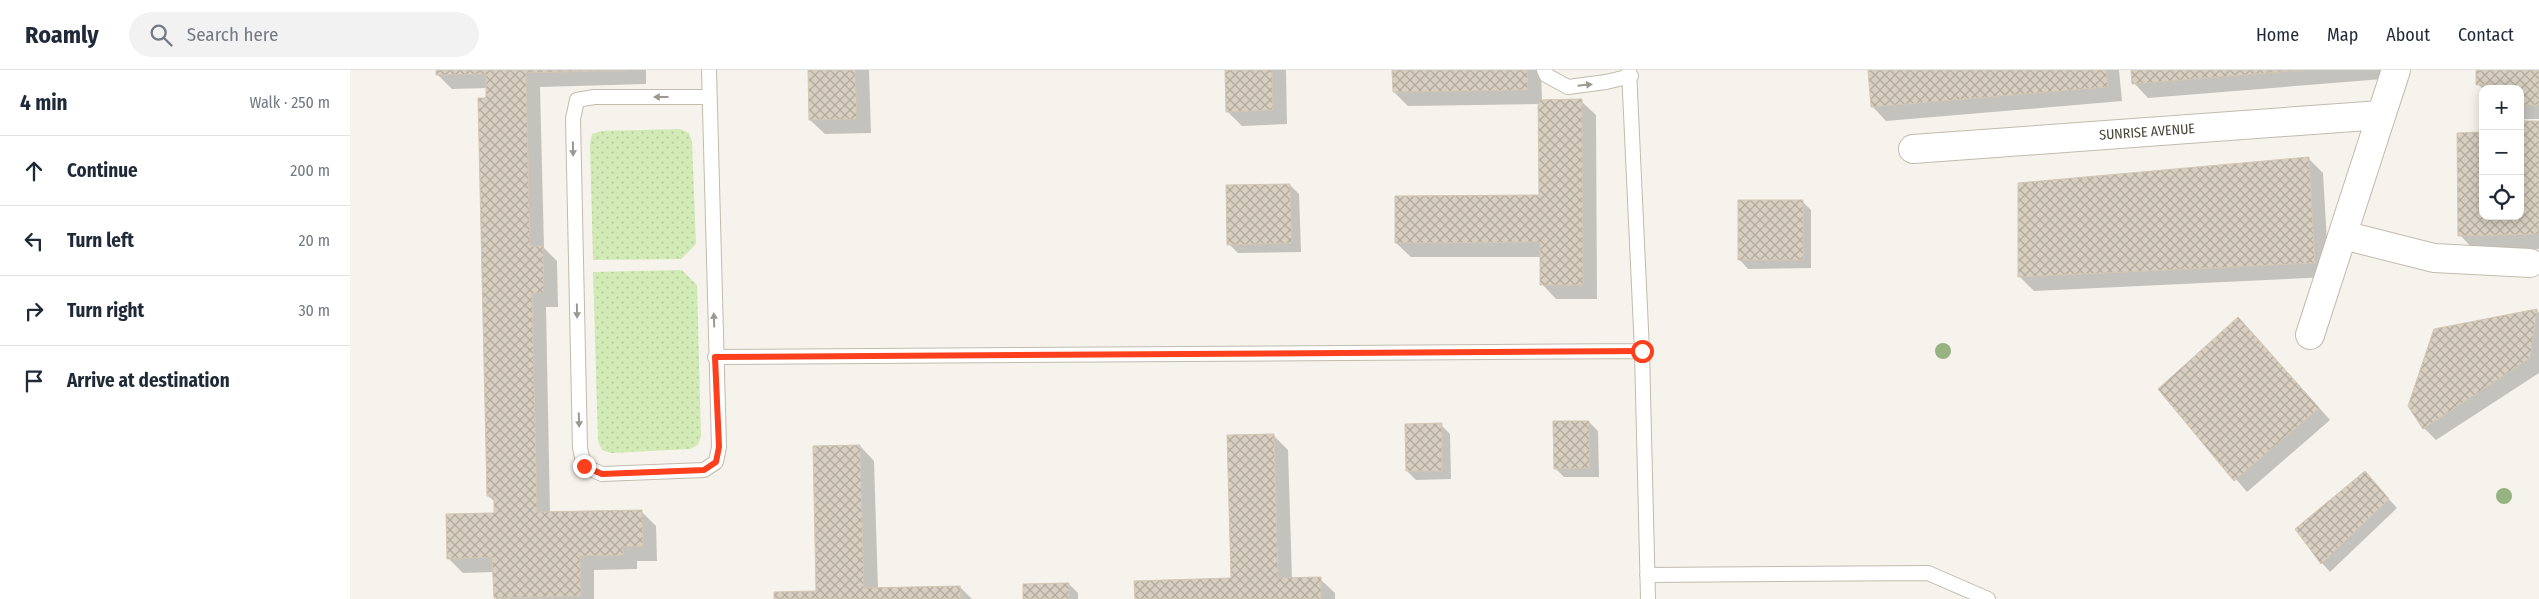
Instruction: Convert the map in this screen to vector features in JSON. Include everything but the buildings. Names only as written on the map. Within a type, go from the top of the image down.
[{"type":"street","points":[[2310,335],[2396,70]]},
{"type":"street","name":"SUNRISE AVENUE","points":[[1913,149],[2382,115]]},
{"type":"street","points":[[2343,234],[2434,258],[2530,263]]},
{"type":"lane","points":[[709,70],[713,283],[719,447],[716,462],[704,470],[602,474],[584,466],[580,448],[573,119],[577,100],[594,97],[709,97]]},
{"type":"lane","points":[[1544,70],[1546,75],[1568,87],[1606,82],[1630,73],[1642,351],[1648,599]]},
{"type":"lane","points":[[715,357],[1642,351]]},
{"type":"lane","points":[[1647,575],[1928,573],[1988,599]]},
{"type":"green space","points":[[680,129],[689,133],[692,142],[696,244],[681,259],[593,260],[590,144],[592,134],[602,131]]},
{"type":"green space","points":[[682,270],[697,285],[701,436],[698,445],[690,449],[611,453],[602,450],[598,441],[593,272]]},
{"type":"route","points":[[584,466],[602,474],[704,470],[716,462],[719,447],[715,357],[1642,351]]}]
